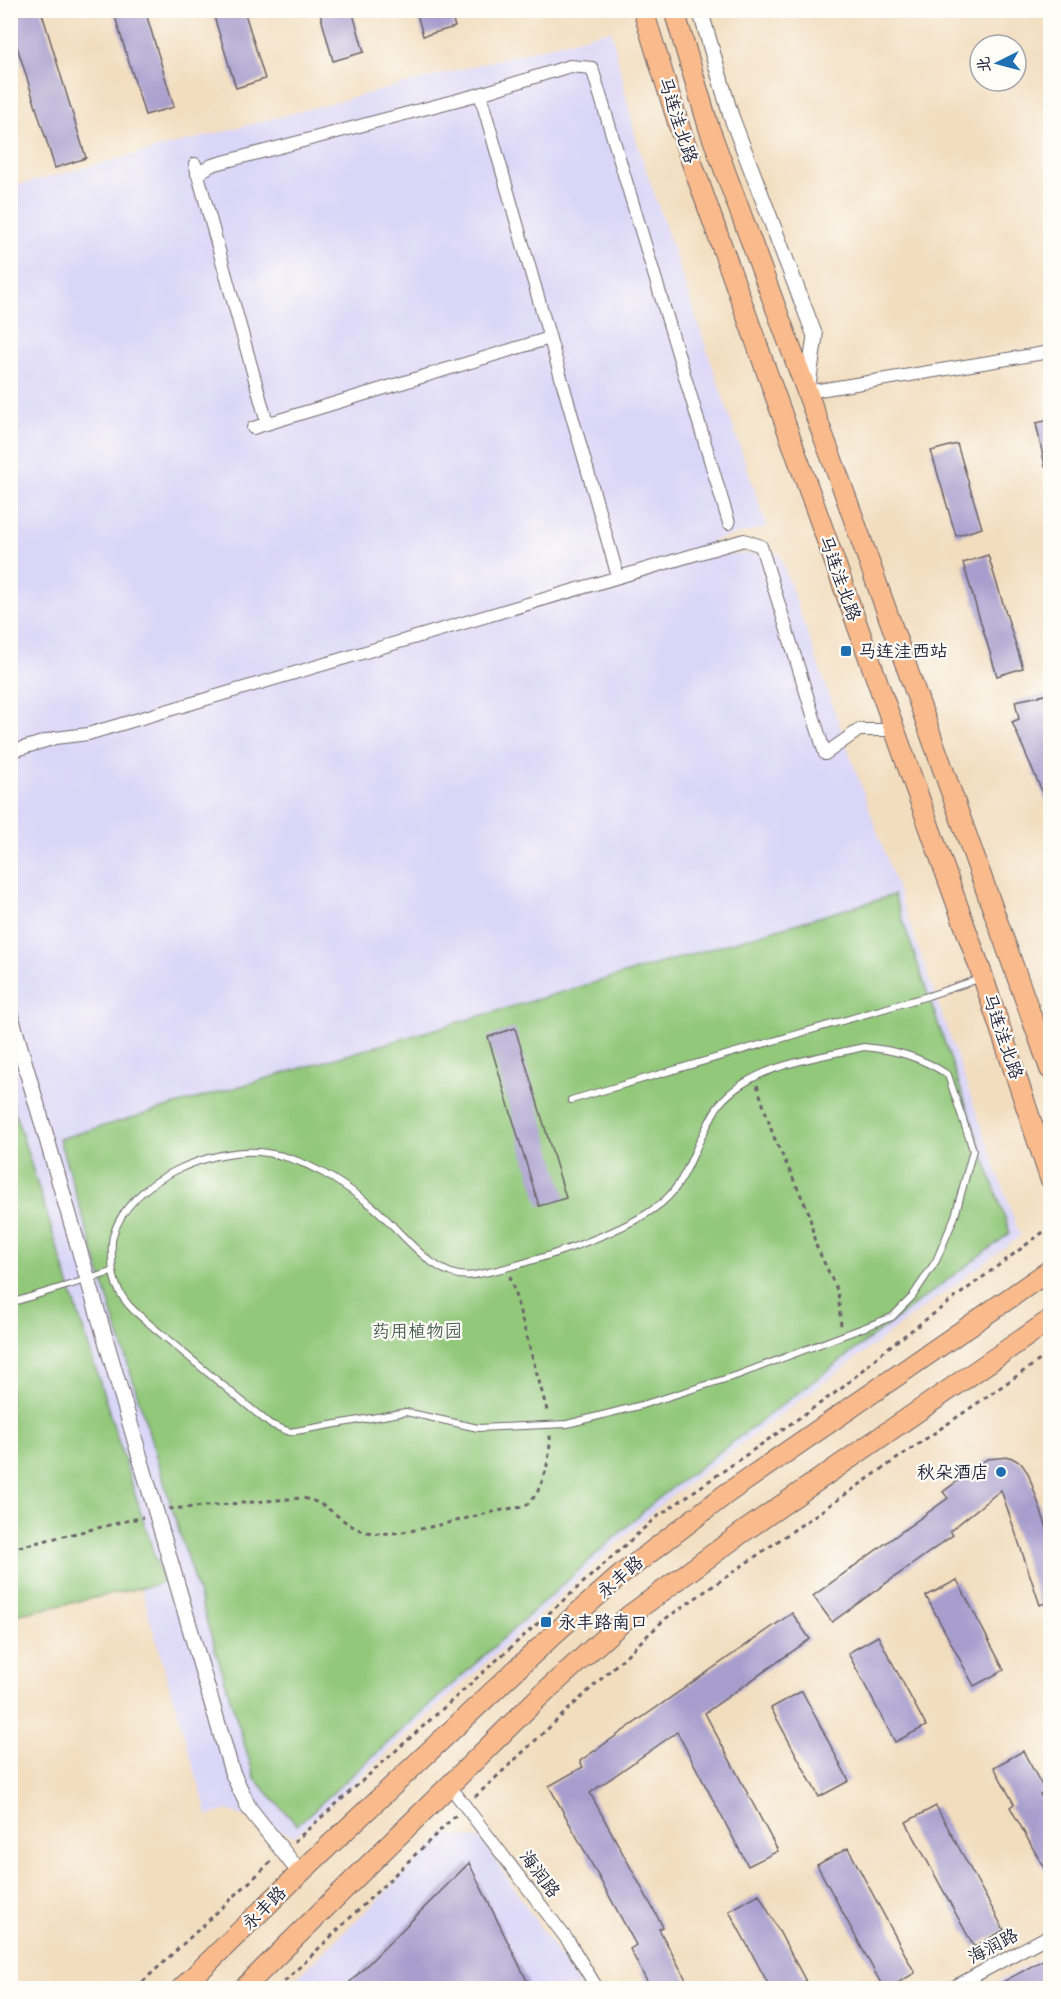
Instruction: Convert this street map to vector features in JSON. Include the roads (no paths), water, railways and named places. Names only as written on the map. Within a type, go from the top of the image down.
[{"type":"main road","name":"马连洼北路","points":[[643,10],[685,144],[983,977],[1050,1178]]},
{"type":"main road","name":"马连洼北路","points":[[674,10],[709,128],[807,392],[1050,1070]]},
{"type":"main road","name":"永丰路","points":[[182,1989],[300,1873],[554,1634],[674,1532],[1050,1270]]},
{"type":"main road","name":"永丰路","points":[[244,1989],[539,1697],[649,1601],[753,1525],[1050,1320]]},
{"type":"street","name":"马连洼北路","points":[[700,10],[731,116],[815,336],[807,392]]},
{"type":"street","points":[[267,423],[196,169],[480,94],[570,66],[591,68],[729,524]]},
{"type":"street","points":[[480,94],[618,577]]},
{"type":"street","points":[[253,428],[550,338]]},
{"type":"street","points":[[807,392],[1050,352]]},
{"type":"street","points":[[10,752],[55,738],[88,734],[744,540],[761,546],[825,754],[859,730],[895,730]]},
{"type":"street","points":[[10,1013],[232,1772],[249,1808],[300,1873]]},
{"type":"street","name":"海润路","points":[[449,1785],[569,1942],[597,1989]]},
{"type":"street","name":"海润路","points":[[952,1989],[1050,1935]]},
{"type":"lane","points":[[571,1100],[917,999],[983,977]]},
{"type":"lane","points":[[864,1047],[894,1050],[926,1062],[948,1076],[973,1150],[955,1216],[936,1261],[912,1297],[892,1317],[738,1375],[642,1405],[549,1426],[478,1428],[406,1412],[290,1432],[270,1424],[125,1304],[112,1272],[113,1237],[125,1212],[145,1190],[198,1160],[227,1153],[267,1153],[303,1163],[335,1180],[372,1206],[428,1258],[450,1275],[471,1276],[560,1252],[608,1233],[668,1197],[721,1101],[742,1083],[788,1064],[864,1047]]},
{"type":"lane","points":[[10,1303],[112,1272]]},
{"type":"place","name":"马连洼西站","points":[[846,651]]},
{"type":"place","name":"秋朵酒店","points":[[1001,1472]]},
{"type":"place","name":"永丰路南口","points":[[546,1622]]},
{"type":"park label","name":"药用植物园","points":[[417,1331]]}]
